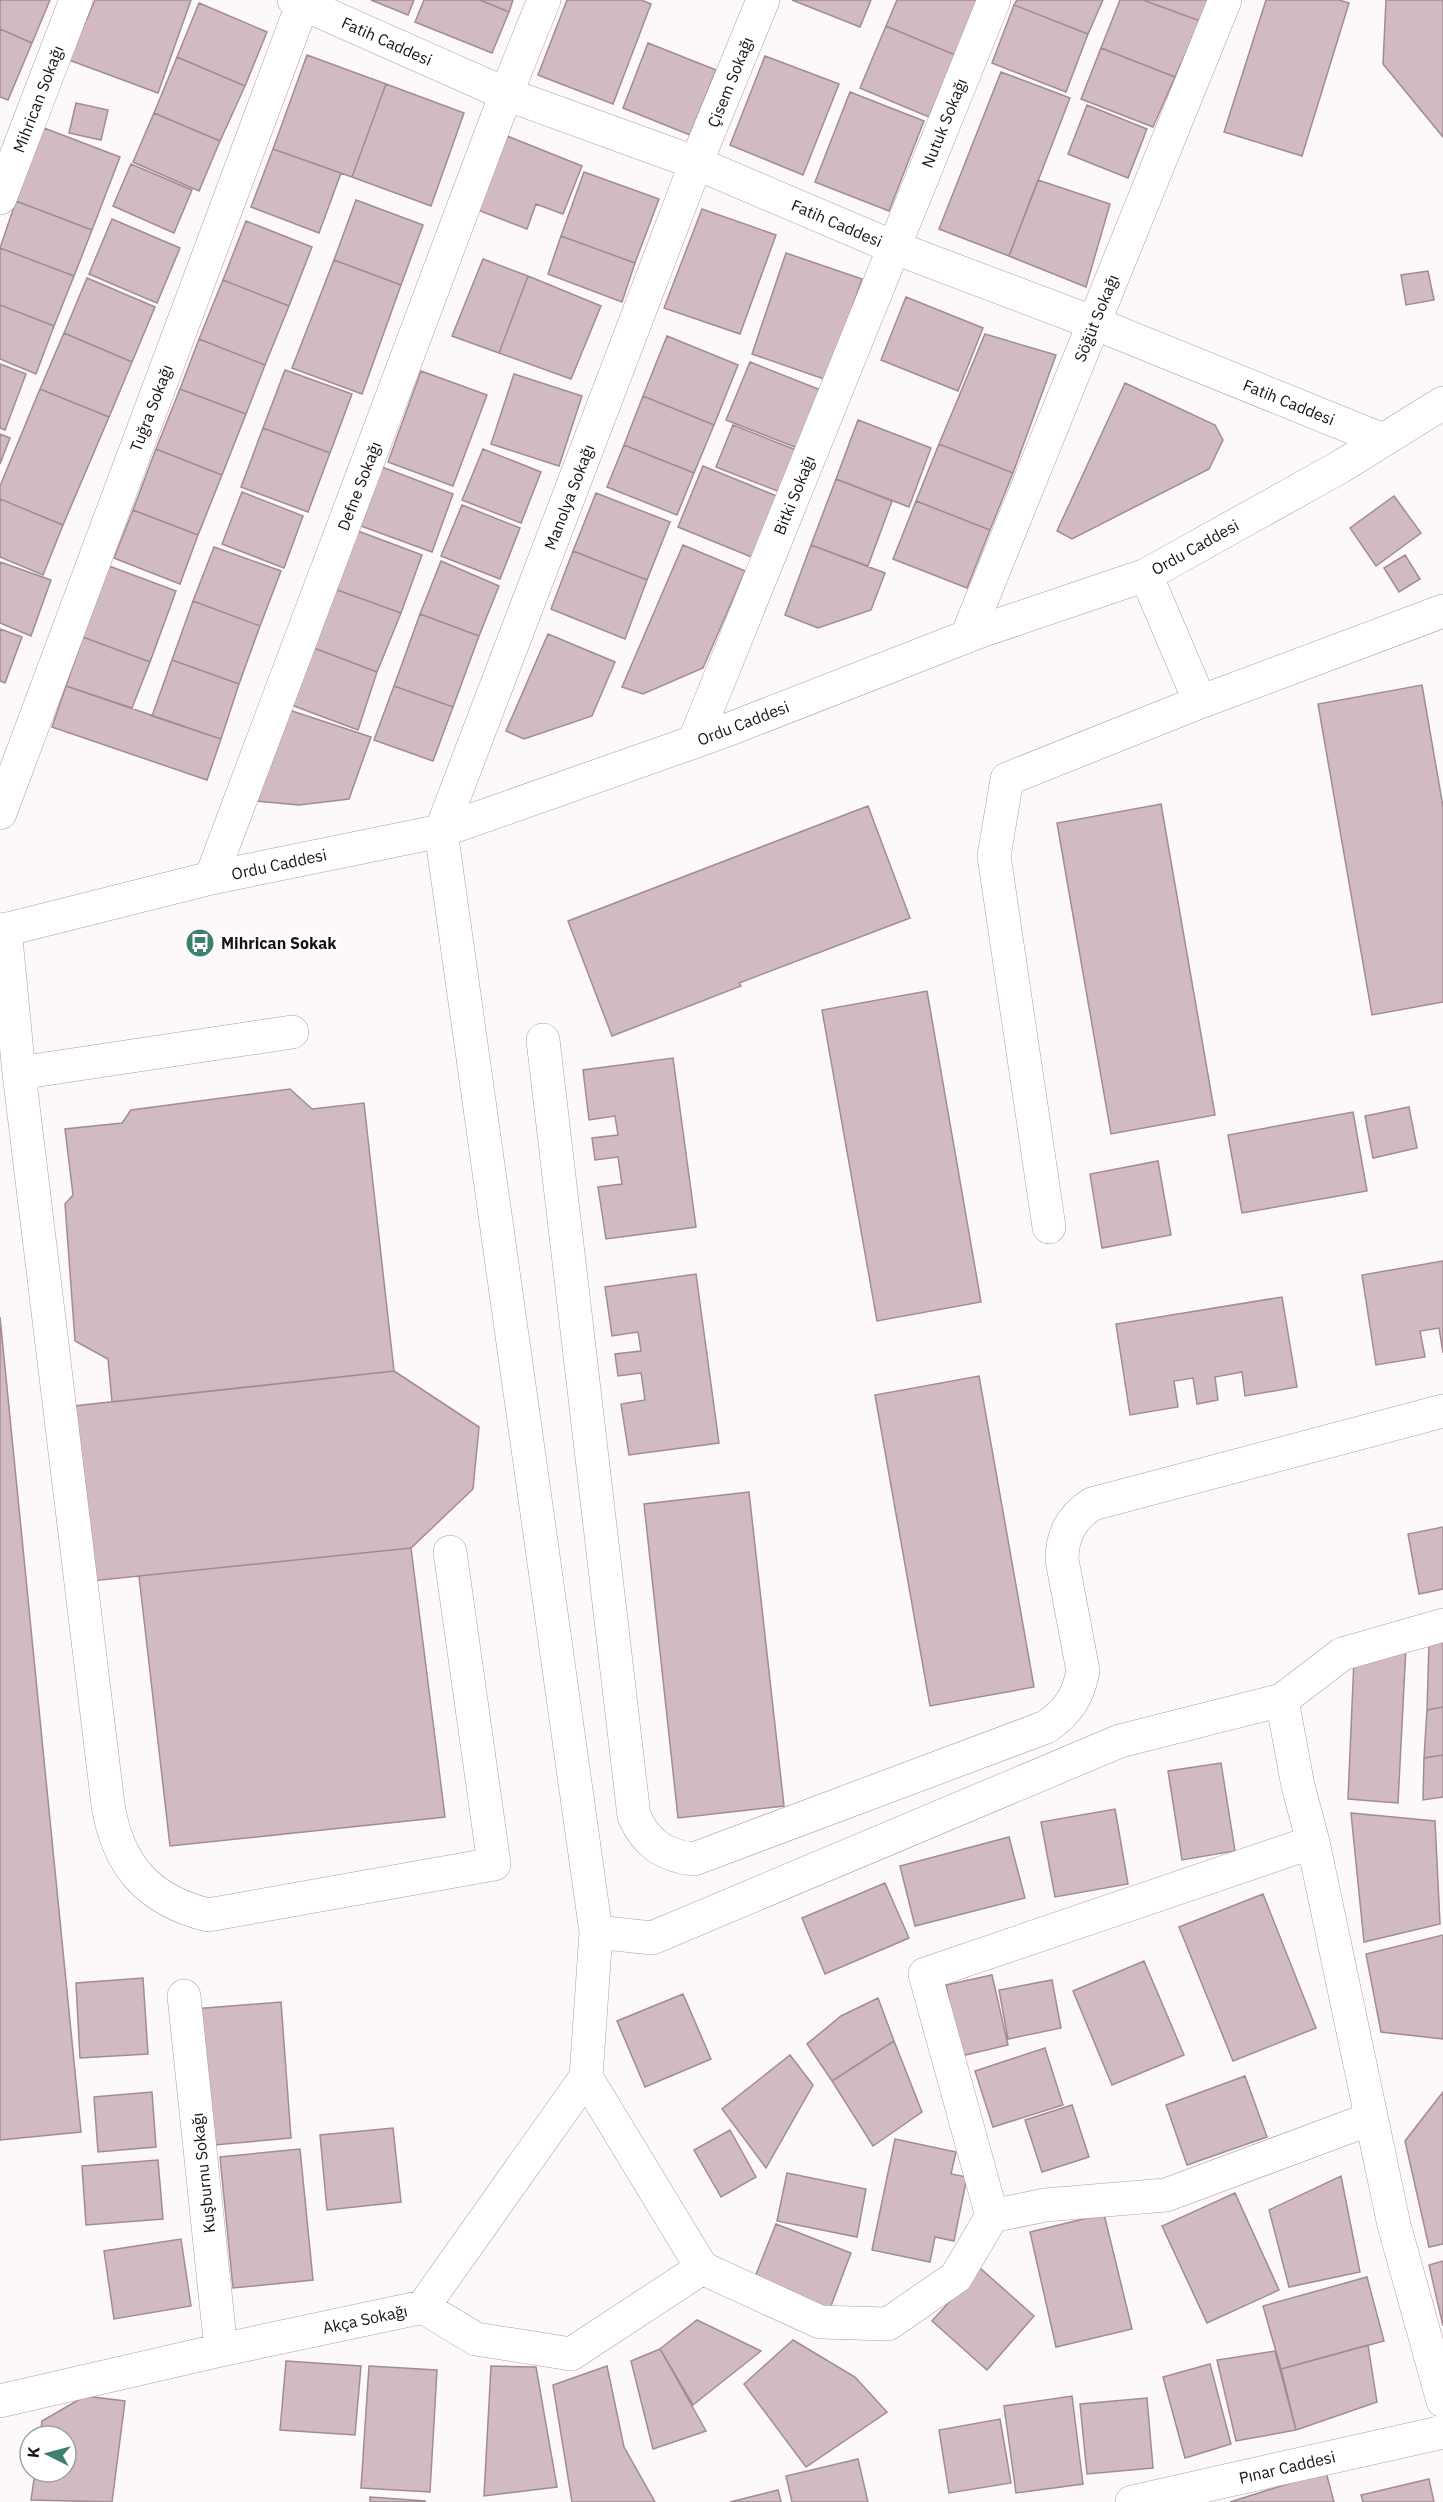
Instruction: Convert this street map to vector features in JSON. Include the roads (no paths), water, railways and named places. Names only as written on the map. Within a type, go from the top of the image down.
[{"type":"street","name":"Mihrican Sokağı","points":[[0,198],[75,0]]},
{"type":"street","name":"Defne Sokağı","points":[[211,878],[506,94],[544,0]]},
{"type":"street","name":"Çisem Sokağı","points":[[696,163],[763,0]]},
{"type":"street","name":"Nutuk Sokağı","points":[[893,247],[994,0]]},
{"type":"street","name":"Söğüt Sokağı","points":[[967,636],[1225,0]]},
{"type":"street","name":"Fatih Caddesi","points":[[300,1],[506,94],[696,163],[893,247],[1094,323],[1383,440]]},
{"type":"street","name":"Tuğra Sokağı","points":[[0,813],[300,1]]},
{"type":"street","name":"Manolya Sokağı","points":[[441,831],[696,163]]},
{"type":"street","name":"Bitki Sokağı","points":[[694,742],[893,247]]},
{"type":"street","name":"Ordu Caddesi","points":[[3,930],[211,878],[441,831],[694,742],[967,636],[1146,575],[1340,467],[1443,403]]},
{"type":"street","points":[[1146,575],[1200,702]]},
{"type":"street","points":[[1049,1227],[994,856],[1007,779],[1200,702],[1443,611]]},
{"type":"street","points":[[423,2307],[586,2077],[596,1932],[441,831]]},
{"type":"street","points":[[3,930],[112,1831],[122,1856],[137,1877],[152,1891],[169,1902],[208,1914],[494,1864],[450,1552]]},
{"type":"street","points":[[19,1073],[292,1032]]},
{"type":"street","points":[[543,1040],[634,1816],[647,1839],[661,1851],[677,1858],[694,1859],[1046,1727],[1061,1717],[1073,1704],[1080,1688],[1083,1671],[1062,1560],[1062,1547],[1072,1522],[1092,1504],[1443,1411]]},
{"type":"street","points":[[596,1932],[652,1938],[1120,1741],[1282,1700],[1342,1654],[1443,1625]]},
{"type":"street","points":[[1282,1700],[1298,1786],[1313,1842],[1394,2225],[1443,2401]]},
{"type":"street","points":[[586,2077],[702,2268],[820,2322],[888,2324],[956,2277],[992,2216],[925,1974],[1313,1842]]},
{"type":"street","name":"Kuşburnu Sokağı","points":[[184,1996],[221,2350]]},
{"type":"street","points":[[992,2216],[1045,2205],[1166,2195],[1370,2119]]},
{"type":"street","name":"Akça Sokağı","points":[[0,2401],[221,2350],[423,2307],[476,2339],[571,2354],[702,2268]]},
{"type":"street","name":"Pınar Caddesi","points":[[1132,2502],[1443,2432]]},
{"type":"place","name":"Mihrican Sokak","points":[[200,943]]}]
